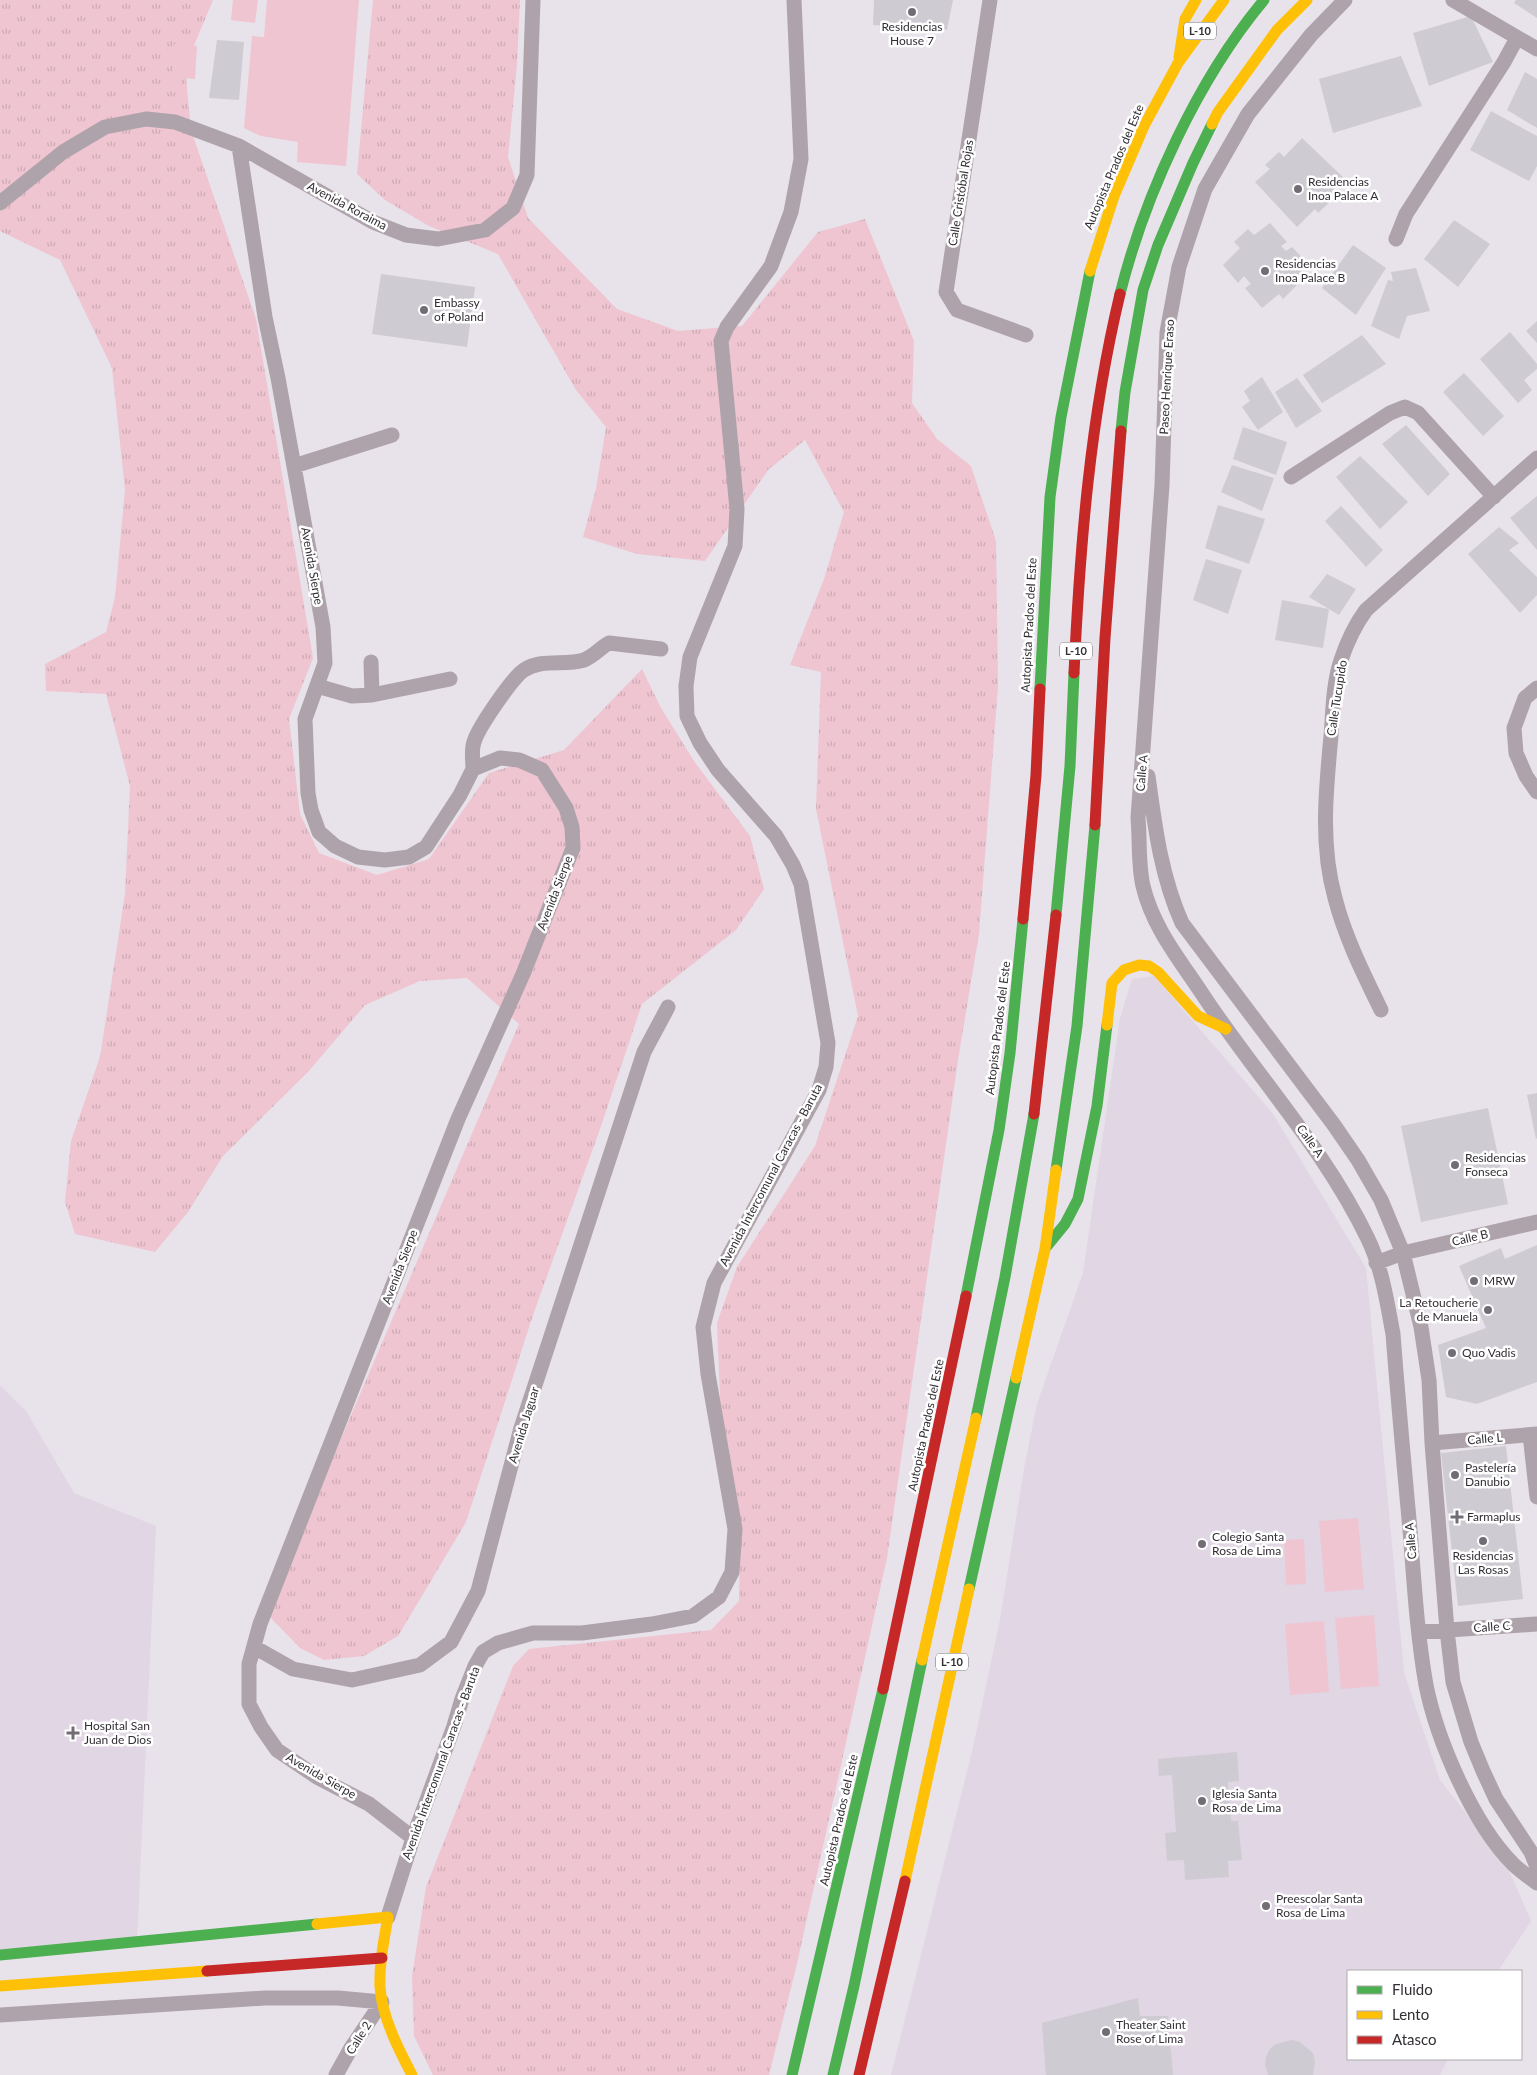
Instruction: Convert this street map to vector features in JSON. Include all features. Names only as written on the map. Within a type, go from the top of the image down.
[{"type":"main road","name":"L-10","points":[[1178,63],[1185,19],[1196,0]]},
{"type":"main road","name":"Autopista Prados del Este","points":[[792,2075],[878,1714],[960,1329],[998,1130],[1010,1053],[1036,775],[1050,496],[1061,417],[1089,274],[1099,237],[1114,196],[1144,126],[1178,63],[1224,0]]},
{"type":"main road","name":"L-10","points":[[833,2075],[908,1721],[993,1335],[1031,1131],[1042,1055],[1069,771],[1084,511],[1093,434],[1108,350],[1121,288],[1141,224],[1159,176],[1200,94],[1248,19],[1264,0]]},
{"type":"main road","points":[[1045,1249],[1077,1026],[1093,863],[1105,638],[1119,448],[1128,373],[1143,290],[1158,245],[1193,163],[1218,112],[1277,30],[1306,0]]},
{"type":"main road","points":[[1045,1249],[1066,1224],[1078,1199],[1097,1106],[1112,983],[1116,976],[1122,971],[1138,964],[1155,969],[1196,1014],[1226,1029]]},
{"type":"main road","name":"L-10","points":[[860,2075],[900,1905],[926,1779],[1045,1249]]},
{"type":"main road","points":[[0,1955],[388,1916]]},
{"type":"main road","name":"Avenida Intercomunal Caracas - Baruta","points":[[388,1916],[380,1986],[382,2002],[412,2075]]},
{"type":"main road","points":[[0,1986],[382,1958]]},
{"type":"street","name":"Avenida Roraima","points":[[0,203],[63,152],[105,128],[146,119],[174,122],[239,146],[373,222],[406,235],[438,239],[486,230],[513,208],[527,175],[533,0]]},
{"type":"street","name":"Avenida Intercomunal Caracas - Baruta","points":[[388,1916],[413,1838],[462,1699],[475,1666],[483,1652],[498,1643],[533,1633],[582,1633],[652,1624],[692,1616],[719,1597],[732,1572],[735,1529],[708,1374],[703,1327],[714,1282],[819,1090],[826,1067],[828,1043],[801,884],[793,865],[776,836],[718,770],[700,743],[687,716],[686,686],[690,657],[735,546],[737,509],[721,341],[727,327],[771,266],[791,212],[801,159],[794,0]]},
{"type":"street","name":"Calle Cristóbal Rojas","points":[[990,0],[946,292],[957,310],[1026,334]]},
{"type":"street","name":"Paseo Henrique Eraso","points":[[1144,745],[1162,485],[1167,332],[1179,267],[1205,189],[1248,114],[1311,36],[1345,0]]},
{"type":"street","points":[[1453,0],[1537,49]]},
{"type":"street","points":[[1396,239],[1406,214],[1504,62],[1517,38]]},
{"type":"street","name":"Avenida Sierpe","points":[[239,146],[265,317],[294,466],[322,627],[325,663],[305,719],[308,793],[311,810],[319,832],[335,846],[358,857],[385,860],[409,857],[426,847],[460,795],[473,769],[500,758],[519,760],[542,770],[566,808],[572,827],[573,848],[523,974],[458,1119],[260,1624],[248,1664],[249,1704],[261,1727],[277,1750],[317,1776],[370,1804],[413,1838]]},
{"type":"street","points":[[1291,477],[1390,414],[1405,407],[1418,413],[1494,497]]},
{"type":"street","points":[[294,466],[392,435]]},
{"type":"street","name":"Calle Tucupido","points":[[1381,1010],[1345,934],[1334,896],[1327,860],[1324,827],[1326,791],[1332,719],[1341,661],[1355,624],[1366,610],[1537,458]]},
{"type":"street","points":[[473,769],[473,745],[478,731],[486,717],[522,670],[548,662],[582,660],[594,655],[609,643],[660,649]]},
{"type":"street","points":[[371,662],[372,695]]},
{"type":"street","points":[[317,686],[352,696],[372,695],[450,679]]},
{"type":"street","points":[[1537,688],[1525,698],[1514,728],[1516,753],[1526,776],[1537,792]]},
{"type":"street","name":"Calle A","points":[[1144,745],[1138,818],[1140,864],[1144,887],[1160,931],[1174,955],[1226,1029],[1327,1165],[1368,1240],[1376,1263],[1386,1293],[1393,1334],[1419,1632],[1426,1684],[1433,1712],[1454,1767],[1491,1836],[1513,1864],[1537,1883]]},
{"type":"street","name":"Calle A","points":[[1144,745],[1157,844],[1172,899],[1182,923],[1353,1153],[1381,1200],[1403,1253],[1421,1327],[1429,1380],[1432,1443],[1453,1682],[1471,1742],[1496,1799],[1531,1852],[1537,1867]]},
{"type":"street","name":"Avenida Jaguar","points":[[254,1646],[293,1669],[352,1680],[420,1665],[451,1642],[478,1591],[521,1428],[644,1052],[668,1008]]},
{"type":"street","name":"Calle B","points":[[1376,1263],[1403,1253],[1537,1222]]},
{"type":"street","points":[[1534,1434],[1537,1497]]},
{"type":"street","name":"Calle L","points":[[1432,1443],[1534,1434]]},
{"type":"street","name":"Calle C","points":[[1419,1632],[1537,1624]]},
{"type":"street","points":[[0,2015],[265,1998],[338,1998],[382,2002]]},
{"type":"street","name":"Calle 2","points":[[337,2074],[382,2002]]},
{"type":"shaded area","name":"Colegio Santa Rosa de Lima","points":[[1154,976],[1273,1114],[1366,1268],[1404,1673],[1440,1780],[1507,1866],[1531,1921],[1499,1970],[1347,1970],[1347,2060],[1448,2060],[1440,2075],[891,2075],[972,1752],[1000,1620],[1024,1469],[1037,1404],[1083,1273],[1120,1018],[1132,979]]},
{"type":"shaded area","name":"Hospital San Juan de Dios","points":[[0,1385],[26,1411],[74,1493],[156,1526],[137,1941],[0,1952]]},
{"type":"green space","points":[[0,0],[213,0],[185,67],[191,130],[256,319],[313,658],[289,719],[300,814],[319,853],[377,875],[429,859],[489,773],[564,750],[642,669],[661,708],[694,761],[750,836],[764,889],[736,930],[642,1004],[600,1129],[533,1315],[466,1522],[398,1636],[364,1656],[324,1660],[300,1648],[266,1613],[519,1024],[467,978],[420,981],[365,1005],[308,1072],[223,1156],[188,1212],[155,1252],[75,1234],[65,1202],[71,1141],[100,1057],[125,894],[130,786],[106,694],[46,691],[45,664],[106,632],[115,597],[125,490],[112,368],[60,260],[0,231]]},
{"type":"green space","points":[[233,0],[258,0],[255,23],[231,20]]},
{"type":"green space","points":[[267,0],[359,0],[346,166],[297,162],[298,142],[261,136],[244,128],[252,36],[264,37]]},
{"type":"green space","points":[[373,0],[520,0],[517,64],[508,157],[528,218],[617,309],[678,331],[742,326],[818,232],[865,219],[914,341],[912,403],[937,439],[971,466],[996,541],[998,686],[979,934],[958,1060],[887,1558],[796,1968],[769,2075],[433,2075],[414,2036],[412,1976],[426,1887],[513,1666],[529,1649],[711,1630],[739,1601],[740,1528],[721,1422],[717,1323],[737,1267],[815,1146],[858,1016],[816,809],[821,672],[790,665],[824,579],[844,512],[805,440],[768,470],[705,561],[637,554],[583,537],[596,489],[606,427],[576,390],[498,254],[429,226],[385,200],[357,174]]},
{"type":"green space","points":[[174,44],[197,46],[195,79],[172,77]]},
{"type":"green space","points":[[1358,1518],[1364,1589],[1325,1592],[1319,1521]]},
{"type":"green space","points":[[1304,1539],[1306,1584],[1286,1585],[1284,1540]]},
{"type":"green space","points":[[1374,1615],[1379,1686],[1341,1689],[1335,1618]]},
{"type":"green space","points":[[1324,1621],[1329,1692],[1290,1695],[1285,1624]]},
{"type":"building","name":"Residencias House 7","points":[[874,0],[953,0],[947,30],[873,25]]},
{"type":"building","points":[[1516,0],[1537,0],[1537,18],[1514,3]]},
{"type":"building","points":[[1471,16],[1493,62],[1429,86],[1413,33]]},
{"type":"building","points":[[217,40],[244,42],[239,100],[209,98]]},
{"type":"building","points":[[1401,56],[1422,106],[1333,133],[1319,79]]},
{"type":"building","points":[[1525,72],[1537,79],[1537,128],[1507,110]]},
{"type":"building","points":[[1491,111],[1537,136],[1537,166],[1529,181],[1470,150]]},
{"type":"building","name":"Residencias Inoa Palace A","points":[[1302,138],[1345,179],[1329,195],[1332,200],[1318,213],[1315,209],[1297,227],[1255,182],[1270,169],[1265,165],[1279,152],[1284,157]]},
{"type":"building","points":[[1454,220],[1490,244],[1458,287],[1424,259]]},
{"type":"building","name":"Residencias Inoa Palace B","points":[[1270,223],[1287,242],[1281,246],[1286,251],[1292,247],[1309,265],[1294,278],[1297,285],[1283,299],[1279,294],[1262,308],[1245,288],[1251,284],[1244,276],[1238,283],[1223,265],[1240,248],[1234,242],[1248,229],[1254,235]]},
{"type":"building","points":[[1353,245],[1386,268],[1356,315],[1322,288]]},
{"type":"building","points":[[1416,268],[1430,311],[1407,316],[1399,339],[1371,326],[1388,280],[1393,281],[1391,272]]},
{"type":"building","name":"Embassy of Poland","points":[[381,274],[475,287],[467,347],[372,334]]},
{"type":"building","points":[[1537,321],[1537,343],[1526,331]]},
{"type":"building","points":[[1510,332],[1537,364],[1537,369],[1524,380],[1532,390],[1518,403],[1480,359]]},
{"type":"building","points":[[1362,335],[1386,364],[1322,403],[1303,375]]},
{"type":"building","points":[[1464,373],[1504,416],[1483,436],[1443,392]]},
{"type":"building","points":[[1262,377],[1283,412],[1258,430],[1242,407],[1250,401],[1244,391]]},
{"type":"building","points":[[1297,378],[1322,411],[1296,428],[1275,392]]},
{"type":"building","points":[[1406,425],[1450,474],[1428,496],[1382,444]]},
{"type":"building","points":[[1243,427],[1287,442],[1276,475],[1233,459]]},
{"type":"building","points":[[1360,456],[1408,502],[1380,529],[1336,477]]},
{"type":"building","points":[[1232,465],[1274,478],[1262,511],[1221,492]]},
{"type":"building","points":[[1537,496],[1537,550],[1510,518]]},
{"type":"building","points":[[1218,505],[1265,519],[1249,564],[1205,548]]},
{"type":"building","points":[[1341,506],[1383,550],[1366,567],[1325,521]]},
{"type":"building","points":[[1499,527],[1519,543],[1509,550],[1537,577],[1537,595],[1520,613],[1468,554]]},
{"type":"building","points":[[1206,559],[1242,570],[1228,614],[1193,600]]},
{"type":"building","points":[[1327,574],[1356,589],[1339,615],[1309,597]]},
{"type":"building","points":[[1282,600],[1329,609],[1323,648],[1275,640]]},
{"type":"building","points":[[1537,1093],[1537,1138],[1536,1139],[1527,1095]]},
{"type":"building","name":"Residencias Fonseca","points":[[1488,1108],[1508,1204],[1421,1222],[1401,1126]]},
{"type":"building","points":[[1537,1245],[1537,1382],[1477,1404],[1446,1397],[1438,1345],[1486,1328],[1459,1266],[1501,1248],[1505,1259]]},
{"type":"building","name":"Residencias Las Rosas","points":[[1506,1446],[1523,1599],[1458,1606],[1441,1453]]},
{"type":"building","name":"Iglesia Santa Rosa de Lima","points":[[1237,1752],[1239,1781],[1228,1782],[1231,1821],[1238,1821],[1242,1860],[1228,1861],[1229,1877],[1185,1880],[1184,1860],[1167,1861],[1165,1833],[1176,1832],[1172,1775],[1159,1776],[1158,1759]]},
{"type":"building","name":"Theater Saint Rose of Lima","points":[[1138,1998],[1140,2016],[1168,2016],[1173,2075],[1046,2075],[1042,2023]]},
{"type":"building","points":[[1292,2040],[1300,2042],[1313,2053],[1315,2061],[1313,2075],[1268,2075],[1265,2065],[1270,2049],[1276,2044]]},
{"type":"traffic: fast","points":[[1120,294],[1144,217],[1177,139],[1217,65],[1264,0]]},
{"type":"traffic: fast","points":[[1121,431],[1125,392],[1143,290],[1158,245],[1212,124]]},
{"type":"traffic: fast","points":[[1040,689],[1050,497],[1061,417],[1090,271]]},
{"type":"traffic: fast","points":[[1056,915],[1070,766],[1074,673]]},
{"type":"traffic: fast","points":[[1056,1170],[1077,1026],[1095,825]]},
{"type":"traffic: fast","points":[[966,1296],[999,1130],[1010,1053],[1023,919]]},
{"type":"traffic: fast","points":[[1047,1246],[1065,1224],[1078,1199],[1097,1106],[1107,1025]]},
{"type":"traffic: fast","points":[[976,1418],[1005,1277],[1034,1114]]},
{"type":"traffic: fast","points":[[969,1589],[1016,1378]]},
{"type":"traffic: fast","points":[[833,2075],[854,1986],[922,1660]]},
{"type":"traffic: fast","points":[[792,2075],[883,1689]]},
{"type":"traffic: fast","points":[[0,1955],[317,1924]]},
{"type":"traffic: slow","points":[[1179,57],[1185,19],[1196,0]]},
{"type":"traffic: slow","points":[[1090,271],[1114,196],[1144,126],[1178,63],[1224,0]]},
{"type":"traffic: slow","points":[[1212,124],[1218,112],[1277,30],[1307,0]]},
{"type":"traffic: slow","points":[[1107,1025],[1112,983],[1124,970],[1139,965],[1149,966],[1158,972],[1198,1016],[1226,1029]]},
{"type":"traffic: slow","points":[[1016,1378],[1045,1249],[1056,1170]]},
{"type":"traffic: slow","points":[[922,1660],[976,1418]]},
{"type":"traffic: slow","points":[[905,1881],[969,1589]]},
{"type":"traffic: slow","points":[[317,1924],[388,1917],[380,1970],[381,1998],[392,2032],[412,2075]]},
{"type":"traffic: slow","points":[[0,1986],[207,1971]]},
{"type":"traffic: jam","points":[[1074,673],[1088,482],[1101,388],[1120,294]]},
{"type":"traffic: jam","points":[[1095,825],[1105,638],[1121,431]]},
{"type":"traffic: jam","points":[[1023,919],[1036,775],[1040,689]]},
{"type":"traffic: jam","points":[[1034,1114],[1056,915]]},
{"type":"traffic: jam","points":[[883,1689],[966,1296]]},
{"type":"traffic: jam","points":[[859,2075],[905,1881]]},
{"type":"traffic: jam","points":[[207,1971],[382,1958]]},
{"type":"place","name":"Residencias House 7","points":[[912,12]]},
{"type":"place","name":"Residencias Inoa Palace A","points":[[1298,189]]},
{"type":"place","name":"Residencias Inoa Palace B","points":[[1265,271]]},
{"type":"place","name":"Embassy of Poland","points":[[424,310]]},
{"type":"place","name":"Residencias Fonseca","points":[[1455,1165]]},
{"type":"place","name":"MRW","points":[[1474,1281]]},
{"type":"place","name":"La Retoucherie de Manuela","points":[[1488,1310]]},
{"type":"place","name":"Quo Vadis","points":[[1452,1353]]},
{"type":"place","name":"Pastelería Danubio","points":[[1455,1475]]},
{"type":"place","name":"Farmaplus","points":[[1457,1517]]},
{"type":"place","name":"Residencias Las Rosas","points":[[1483,1541]]},
{"type":"place","name":"Colegio Santa Rosa de Lima","points":[[1202,1544]]},
{"type":"place","name":"Hospital San Juan de Dios","points":[[73,1733]]},
{"type":"place","name":"Iglesia Santa Rosa de Lima","points":[[1202,1801]]},
{"type":"place","name":"Preescolar Santa Rosa de Lima","points":[[1266,1906]]},
{"type":"place","name":"Theater Saint Rose of Lima","points":[[1106,2032]]}]
